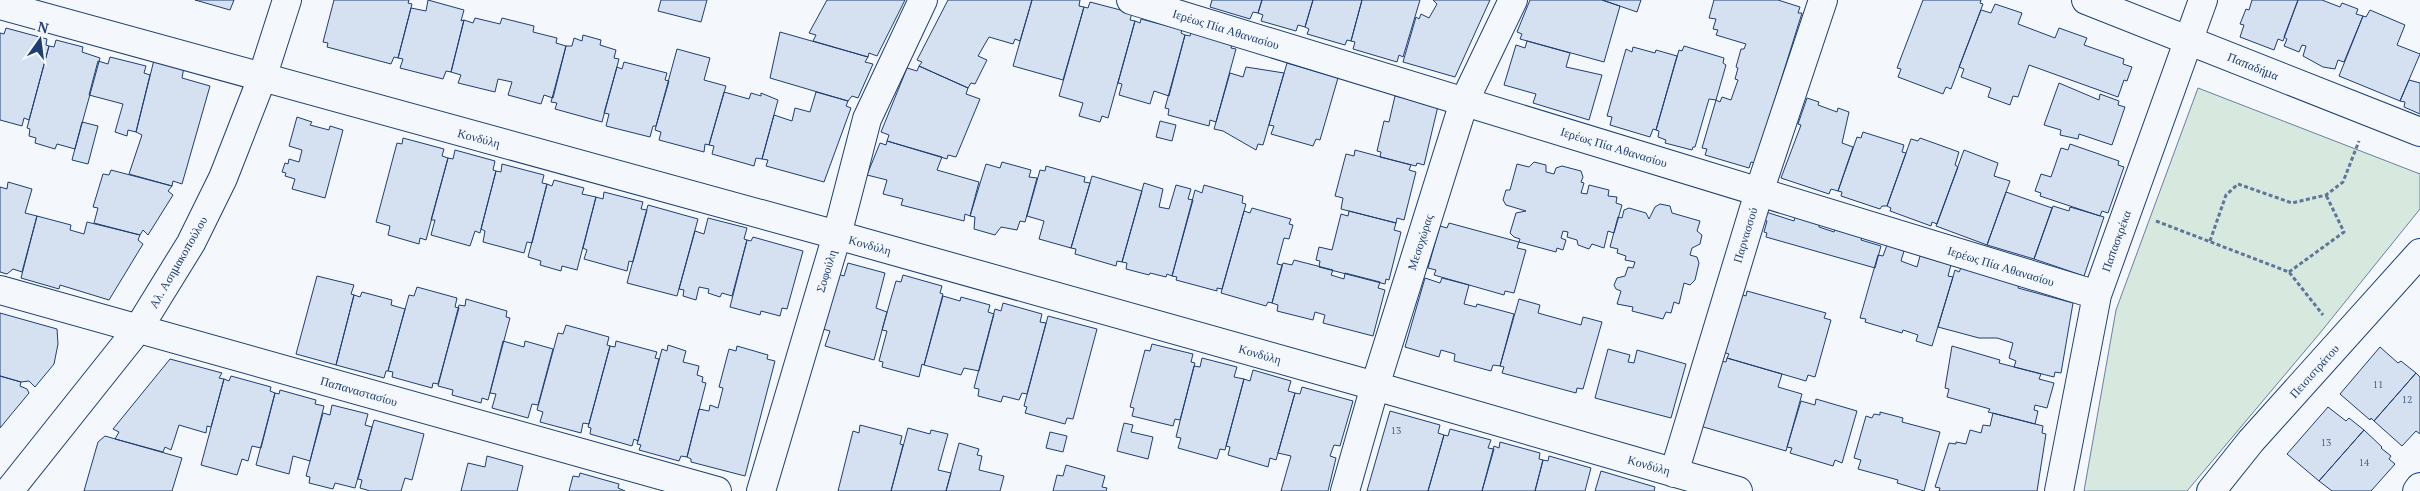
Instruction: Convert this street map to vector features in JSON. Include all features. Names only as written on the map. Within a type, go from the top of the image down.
[{"type":"street","name":"Αλ. Ασημακοπούλου","points":[[9,491],[138,329],[172,276],[205,216],[223,178],[262,78],[287,0]]},
{"type":"street","name":"Σοφούλη","points":[[761,491],[837,235],[867,119],[923,0]]},
{"type":"street","name":"Ιερέως Πία Αθανασίου","points":[[1131,0],[2097,295]]},
{"type":"street","name":"Μεσοχώρας","points":[[1345,491],[1375,386],[1464,102],[1513,0]]},
{"type":"street","name":"Παρνασσού","points":[[1674,473],[1758,192],[1824,0]]},
{"type":"street","name":"Παπαδήμα","points":[[2086,0],[2420,132]]},
{"type":"street","name":"Παπασκρέκα","points":[[2059,491],[2097,295],[2203,0]]},
{"type":"street","name":"Κονδύλη","points":[[0,5],[837,235],[1375,386],[1738,491]]},
{"type":"street","name":"Πεισιστράτου","points":[[2211,491],[2252,441],[2420,253]]},
{"type":"street","name":"Παπαναστασίου","points":[[0,290],[717,491]]},
{"type":"street","points":[[2417,491],[2420,487]]},
{"type":"path","points":[[2210,241],[2226,195],[2238,184],[2292,202],[2326,195],[2343,182],[2369,112]]},
{"type":"path","points":[[2289,272],[2344,232],[2326,195]]},
{"type":"path","points":[[2128,211],[2289,272],[2342,339]]},
{"type":"shaded area","points":[[2198,88],[2420,174],[2420,209],[2320,333],[2187,491],[2084,491],[2116,310]]},
{"type":"building","points":[[195,0],[234,0],[230,10]]},
{"type":"building","points":[[334,0],[409,0],[408,3],[412,4],[398,58],[394,57],[391,64],[327,47],[328,43],[323,42]]},
{"type":"building","points":[[428,0],[464,10],[461,21],[464,20],[451,72],[446,71],[443,79],[400,68],[403,59],[398,58],[411,8],[426,11]]},
{"type":"building","points":[[661,0],[707,0],[701,22],[658,11]]},
{"type":"building","points":[[827,0],[905,0],[877,56],[869,53],[868,57],[813,41],[816,35],[809,33]]},
{"type":"building","points":[[948,0],[1032,0],[1020,41],[1015,39],[1013,44],[989,37],[978,56],[987,60],[975,84],[971,83],[968,88],[919,66],[922,62],[917,60]]},
{"type":"building","points":[[1032,0],[1080,0],[1079,6],[1084,7],[1063,80],[1013,66]]},
{"type":"building","points":[[1212,0],[1262,0],[1258,13],[1253,12],[1250,19],[1210,7]]},
{"type":"building","points":[[1262,0],[1313,0],[1305,27],[1298,25],[1296,31],[1261,21],[1263,15],[1258,13]]},
{"type":"building","points":[[1313,0],[1362,0],[1351,41],[1347,40],[1345,45],[1307,34],[1309,29],[1305,27]]},
{"type":"building","points":[[1362,0],[1420,0],[1403,57],[1399,55],[1397,62],[1353,49],[1355,42],[1351,41]]},
{"type":"building","points":[[1433,0],[1490,0],[1455,77],[1403,62],[1416,17],[1419,19],[1421,14],[1429,18],[1437,4]]},
{"type":"building","points":[[1530,0],[1602,0],[1620,6],[1604,62],[1520,39],[1522,34],[1517,32]]},
{"type":"building","points":[[1602,0],[1641,0],[1637,12]]},
{"type":"building","points":[[1714,0],[1778,0],[1800,7],[1798,13],[1802,13],[1755,163],[1751,162],[1749,168],[1705,155],[1707,149],[1702,148],[1716,100],[1720,102],[1722,97],[1731,100],[1738,80],[1735,79],[1738,68],[1736,67],[1741,49],[1744,49],[1746,44],[1716,35],[1718,30],[1713,29],[1716,19],[1709,18]]},
{"type":"building","points":[[1923,0],[1981,0],[1980,3],[1983,4],[1951,89],[1946,87],[1943,94],[1898,77],[1901,69],[1897,68]]},
{"type":"building","points":[[2252,0],[2298,0],[2283,41],[2278,39],[2274,50],[2240,37],[2244,25],[2240,24],[2246,9],[2249,10]]},
{"type":"building","points":[[2298,0],[2322,0],[2340,7],[2342,3],[2358,9],[2356,14],[2363,16],[2344,62],[2338,60],[2335,69],[2323,67],[2303,56],[2306,46],[2302,45],[2299,52],[2284,46],[2287,39],[2284,37]]},
{"type":"building","points":[[1090,2],[1132,13],[1130,20],[1135,21],[1108,118],[1102,116],[1100,122],[1079,116],[1083,103],[1059,96],[1084,7],[1088,8]]},
{"type":"building","points":[[1995,4],[2022,13],[2018,24],[2055,38],[2059,28],[2087,38],[2084,45],[2124,59],[2123,64],[2132,67],[2127,81],[2124,80],[2118,97],[2029,65],[2018,97],[2013,96],[2010,105],[1988,97],[1991,88],[1961,77],[1964,69],[1959,67],[1981,10],[1991,13]]},
{"type":"building","points":[[2370,10],[2405,25],[2397,45],[2420,54],[2400,101],[2339,76],[2363,16],[2366,17]]},
{"type":"building","points":[[475,18],[500,24],[502,18],[534,26],[533,32],[557,38],[556,43],[566,46],[553,98],[544,95],[541,104],[508,95],[512,82],[498,79],[495,92],[458,83],[461,75],[451,72],[464,20],[473,23]]},
{"type":"building","points":[[1141,19],[1182,30],[1181,33],[1185,35],[1169,96],[1154,91],[1150,104],[1119,95],[1122,84],[1118,83],[1135,21],[1140,23]]},
{"type":"building","points":[[6,28],[47,39],[46,45],[49,46],[29,120],[24,118],[22,126],[0,120],[0,33],[4,34]]},
{"type":"building","points":[[780,32],[868,57],[865,62],[873,64],[858,98],[852,96],[848,101],[770,78]]},
{"type":"building","points":[[1191,32],[1232,44],[1231,48],[1236,49],[1216,122],[1210,120],[1209,126],[1168,115],[1169,109],[1165,108],[1185,35],[1190,36]]},
{"type":"building","points":[[583,35],[601,40],[600,45],[616,50],[614,58],[619,59],[602,122],[555,109],[557,103],[551,102],[566,46],[572,46],[574,38],[582,41]]},
{"type":"building","points":[[56,40],[83,47],[82,52],[100,58],[75,149],[57,144],[55,149],[35,143],[36,138],[29,136],[30,129],[27,128],[49,46],[54,47]]},
{"type":"building","points":[[1527,41],[1570,53],[1566,67],[1602,75],[1589,120],[1533,103],[1536,94],[1504,85],[1516,45],[1525,48]]},
{"type":"building","points":[[1684,46],[1724,58],[1723,63],[1726,65],[1716,100],[1709,99],[1695,147],[1692,150],[1665,143],[1666,140],[1658,137],[1659,131],[1656,130],[1679,50],[1682,51]]},
{"type":"building","points":[[1633,47],[1655,53],[1656,50],[1677,56],[1656,130],[1653,129],[1650,137],[1610,125],[1612,117],[1607,116],[1626,49],[1632,52]]},
{"type":"building","points":[[677,49],[710,58],[704,80],[726,86],[709,145],[705,144],[704,152],[659,140],[661,132],[655,130]]},
{"type":"building","points":[[110,57],[146,66],[144,73],[150,75],[136,132],[128,130],[127,136],[115,132],[123,104],[89,95],[98,61],[108,64]]},
{"type":"building","points":[[154,60],[184,67],[182,78],[210,86],[182,184],[173,181],[172,186],[129,174],[142,135],[136,132]]},
{"type":"building","points":[[624,62],[667,73],[665,80],[669,81],[656,126],[653,126],[650,137],[606,126],[609,114],[604,113],[617,67],[622,69]]},
{"type":"building","points":[[1287,63],[1338,78],[1320,140],[1316,139],[1313,146],[1271,134],[1274,126],[1269,125]]},
{"type":"building","points":[[919,66],[968,88],[966,94],[980,99],[956,157],[948,155],[947,159],[887,141],[889,135],[881,132],[907,68],[917,71]]},
{"type":"building","points":[[1246,67],[1284,73],[1263,145],[1258,144],[1256,150],[1223,131],[1214,129],[1230,73],[1243,77]]},
{"type":"building","points":[[2409,80],[2420,83],[2420,114],[2404,107],[2405,102],[2400,101]]},
{"type":"building","points":[[2059,83],[2099,100],[2100,94],[2119,101],[2118,105],[2125,107],[2112,145],[2079,134],[2078,139],[2060,135],[2061,130],[2044,125]]},
{"type":"building","points":[[724,92],[749,99],[751,93],[761,96],[761,93],[778,100],[762,159],[756,158],[754,166],[712,154],[714,146],[709,145]]},
{"type":"building","points":[[816,92],[848,101],[846,106],[851,108],[824,182],[766,166],[768,160],[762,159],[774,115],[792,121],[795,108],[810,112]]},
{"type":"building","points":[[1395,96],[1438,106],[1424,165],[1417,163],[1416,166],[1380,157],[1381,152],[1377,151],[1384,121],[1389,122]]},
{"type":"building","points":[[1807,98],[1819,102],[1818,105],[1837,112],[1838,108],[1849,112],[1842,143],[1853,147],[1838,191],[1831,189],[1829,194],[1781,178],[1801,125],[1798,124]]},
{"type":"building","points":[[297,117],[312,122],[310,125],[329,130],[330,126],[343,130],[325,198],[292,189],[295,179],[285,176],[286,173],[282,172],[285,163],[288,164],[289,159],[299,162],[302,150],[289,146]]},
{"type":"building","points":[[1160,121],[1176,125],[1172,141],[1156,137]]},
{"type":"building","points":[[82,122],[98,126],[88,164],[72,160]]},
{"type":"building","points":[[1863,132],[1904,145],[1902,152],[1906,153],[1887,206],[1882,206],[1880,209],[1841,196],[1842,192],[1838,191],[1857,137],[1861,138]]},
{"type":"building","points":[[403,138],[444,149],[442,156],[448,158],[426,240],[420,238],[419,244],[388,235],[390,226],[376,222],[397,143],[402,144]]},
{"type":"building","points":[[1920,138],[1959,152],[1955,165],[1958,167],[1937,224],[1932,222],[1931,226],[1890,211],[1891,208],[1887,206],[1911,139],[1918,141]]},
{"type":"building","points":[[887,141],[942,157],[937,170],[979,182],[970,216],[965,214],[964,221],[901,205],[903,199],[883,194],[887,180],[867,175],[880,143],[886,145]]},
{"type":"building","points":[[2070,144],[2119,161],[2118,165],[2124,167],[2108,213],[2102,211],[2100,216],[2040,196],[2041,193],[2035,191],[2041,174],[2051,177],[2061,148],[2068,150]]},
{"type":"building","points":[[455,150],[495,161],[493,170],[496,171],[480,233],[475,231],[470,246],[431,235],[435,220],[431,220],[448,158],[453,159]]},
{"type":"building","points":[[1355,150],[1411,165],[1409,170],[1416,172],[1404,220],[1397,218],[1396,223],[1341,209],[1343,198],[1335,196],[1346,154],[1354,156]]},
{"type":"building","points":[[1964,150],[1998,163],[1994,176],[2010,181],[1987,245],[1936,226]]},
{"type":"building","points":[[1002,162],[1031,170],[1029,177],[1037,178],[1025,222],[1020,221],[1017,230],[1001,227],[995,235],[974,229],[975,217],[970,216],[986,164],[1000,168]]},
{"type":"building","points":[[1534,162],[1546,165],[1546,172],[1554,174],[1556,168],[1562,166],[1581,171],[1583,177],[1581,182],[1584,183],[1581,193],[1587,194],[1589,185],[1609,190],[1608,196],[1617,197],[1616,203],[1622,205],[1614,233],[1608,231],[1604,248],[1592,244],[1589,249],[1578,245],[1577,240],[1567,237],[1568,232],[1563,231],[1561,238],[1566,240],[1563,250],[1557,248],[1556,252],[1519,242],[1520,239],[1510,233],[1516,213],[1526,211],[1506,205],[1503,200],[1506,190],[1510,190],[1517,164],[1529,167]]},
{"type":"building","points":[[502,164],[544,175],[542,183],[547,184],[532,243],[527,242],[524,253],[483,242],[485,231],[481,229],[496,171],[501,172]]},
{"type":"building","points":[[1046,166],[1085,177],[1084,182],[1090,183],[1071,248],[1039,239],[1044,221],[1027,216],[1040,170],[1045,171]]},
{"type":"building","points":[[111,170],[172,186],[168,191],[173,195],[148,235],[143,230],[140,235],[94,223],[98,208],[93,207],[103,174],[109,175]]},
{"type":"building","points":[[1092,176],[1142,191],[1122,262],[1117,261],[1116,266],[1075,254],[1076,249],[1071,248]]},
{"type":"building","points":[[554,180],[584,188],[582,194],[596,197],[577,270],[562,266],[561,271],[540,265],[541,261],[528,257],[547,184],[552,186]]},
{"type":"building","points":[[8,182],[32,189],[25,213],[37,216],[22,272],[13,269],[7,274],[0,272],[0,187],[7,189]]},
{"type":"building","points":[[1144,183],[1163,189],[1159,207],[1169,209],[1176,185],[1191,189],[1188,199],[1193,200],[1172,276],[1167,274],[1166,277],[1150,273],[1149,275],[1126,269],[1127,263],[1122,262]]},
{"type":"building","points":[[1204,185],[1243,196],[1242,203],[1246,204],[1222,289],[1217,288],[1217,291],[1176,280],[1177,277],[1172,276],[1195,190],[1202,193]]},
{"type":"building","points":[[604,192],[643,202],[641,209],[647,210],[633,262],[629,261],[627,271],[584,259],[587,250],[583,248],[596,197],[603,199]]},
{"type":"building","points":[[2006,192],[2052,208],[2034,259],[1987,245]]},
{"type":"building","points":[[1660,204],[1670,206],[1672,213],[1700,221],[1697,231],[1702,235],[1700,244],[1692,248],[1690,255],[1697,257],[1699,263],[1695,280],[1690,285],[1684,283],[1679,304],[1674,302],[1671,313],[1666,312],[1663,319],[1632,311],[1633,307],[1617,304],[1621,291],[1616,289],[1614,285],[1617,278],[1625,276],[1628,267],[1633,268],[1635,262],[1625,260],[1626,256],[1617,253],[1618,249],[1610,247],[1618,217],[1622,218],[1624,210],[1629,208],[1646,213],[1649,219],[1655,207]]},
{"type":"building","points":[[648,205],[698,219],[677,296],[627,283]]},
{"type":"building","points":[[2053,206],[2069,211],[2070,207],[2104,217],[2084,276],[2034,259]]},
{"type":"building","points":[[1252,208],[1291,219],[1289,224],[1293,225],[1289,239],[1284,238],[1277,264],[1282,265],[1272,303],[1268,302],[1266,306],[1221,293],[1244,211],[1250,213]]},
{"type":"building","points":[[1349,211],[1396,223],[1394,230],[1401,232],[1389,280],[1386,279],[1385,284],[1319,267],[1320,261],[1316,260],[1319,247],[1332,250],[1341,214],[1348,216]]},
{"type":"building","points":[[1766,212],[1794,221],[1795,217],[1834,232],[1835,229],[1862,237],[1861,240],[1881,246],[1875,268],[1766,237],[1767,233],[1764,232],[1767,221],[1764,220]]},
{"type":"building","points":[[37,216],[71,225],[70,230],[84,234],[87,222],[140,235],[138,240],[143,244],[109,300],[60,285],[59,289],[21,278]]},
{"type":"building","points":[[708,218],[747,228],[744,239],[747,240],[732,296],[722,293],[720,297],[708,293],[709,289],[699,287],[696,300],[683,296],[684,290],[679,289],[695,231],[704,234]]},
{"type":"building","points":[[1449,223],[1519,242],[1517,248],[1526,250],[1514,293],[1505,291],[1504,295],[1434,275],[1436,270],[1428,268],[1440,226],[1447,228]]},
{"type":"building","points":[[753,237],[803,251],[787,309],[782,308],[780,316],[761,311],[760,315],[730,307],[747,240],[751,241]]},
{"type":"building","points":[[1887,245],[1904,251],[1901,261],[1917,267],[1920,256],[1951,265],[1948,276],[1953,277],[1932,346],[1916,341],[1918,335],[1903,330],[1902,333],[1865,322],[1866,319],[1860,318],[1878,255],[1883,256]]},
{"type":"building","points":[[1294,260],[1333,270],[1331,275],[1344,279],[1345,273],[1380,282],[1378,288],[1385,290],[1373,336],[1323,323],[1325,315],[1315,312],[1313,320],[1277,311],[1278,305],[1272,303],[1283,263],[1292,265]]},
{"type":"building","points":[[848,263],[885,273],[876,308],[887,312],[874,360],[825,346],[830,331],[823,329],[838,274],[844,276]]},
{"type":"building","points":[[1961,268],[2019,284],[2018,288],[2073,303],[2061,373],[2055,372],[2054,377],[2014,367],[2016,361],[2009,358],[2013,343],[1997,338],[1979,338],[1938,327],[1955,270],[1959,272]]},
{"type":"building","points":[[903,275],[942,286],[940,293],[943,294],[919,377],[882,367],[883,362],[879,361],[887,331],[882,330],[896,281],[901,282]]},
{"type":"building","points":[[317,276],[354,285],[351,294],[354,295],[336,365],[296,354]]},
{"type":"building","points":[[1425,278],[1440,283],[1442,278],[1469,285],[1464,304],[1476,307],[1477,304],[1514,314],[1500,366],[1493,365],[1491,371],[1454,361],[1455,354],[1441,350],[1439,357],[1405,347]]},
{"type":"building","points":[[417,287],[457,298],[455,307],[459,308],[438,384],[433,383],[432,388],[392,377],[393,372],[388,371],[409,295],[414,296]]},
{"type":"building","points":[[1747,291],[1826,313],[1824,318],[1831,320],[1815,377],[1808,375],[1806,381],[1727,358],[1729,354],[1723,352],[1740,294],[1746,296]]},
{"type":"building","points":[[362,292],[392,300],[391,305],[405,309],[388,371],[386,371],[384,378],[336,365],[354,295],[360,297]]},
{"type":"building","points":[[943,296],[960,301],[961,297],[990,305],[988,312],[994,314],[979,371],[964,368],[961,375],[924,365]]},
{"type":"building","points":[[466,299],[507,311],[506,317],[510,318],[488,400],[482,398],[481,403],[452,395],[453,390],[438,386],[459,305],[465,306]]},
{"type":"building","points":[[1519,299],[1540,305],[1538,313],[1581,325],[1583,317],[1602,322],[1583,389],[1577,388],[1576,393],[1502,373],[1504,367],[1500,366]]},
{"type":"building","points":[[1003,303],[1042,314],[1040,322],[1046,323],[1027,394],[1022,393],[1019,400],[1003,396],[1001,402],[978,396],[979,389],[974,388],[995,309],[1001,311]]},
{"type":"building","points":[[0,313],[57,329],[58,344],[54,364],[35,387],[29,381],[21,382],[0,376]]},
{"type":"building","points":[[1048,316],[1097,329],[1073,419],[1067,418],[1065,424],[1025,413],[1027,407],[1024,406]]},
{"type":"building","points":[[566,325],[609,337],[607,345],[610,346],[589,424],[583,423],[581,433],[540,422],[543,412],[537,410],[558,333],[563,334]]},
{"type":"building","points":[[503,341],[524,347],[525,341],[553,349],[538,405],[532,404],[528,418],[492,408],[496,394],[490,393]]},
{"type":"building","points":[[616,341],[657,352],[655,358],[659,359],[638,441],[634,439],[632,446],[590,434],[591,428],[588,427],[610,346],[615,347]]},
{"type":"building","points":[[1152,344],[1193,354],[1191,362],[1195,363],[1180,420],[1175,419],[1173,426],[1132,416],[1134,408],[1130,407],[1145,350],[1150,351]]},
{"type":"building","points":[[668,345],[686,351],[683,362],[699,366],[697,375],[703,377],[702,382],[706,383],[687,457],[681,456],[679,461],[639,450],[641,445],[637,444],[662,349],[667,351]]},
{"type":"building","points":[[737,346],[768,355],[767,359],[775,361],[745,476],[691,462],[691,459],[687,457],[699,409],[709,411],[710,405],[718,408],[723,388],[719,387],[729,349],[736,351]]},
{"type":"building","points":[[1952,346],[2000,360],[1999,363],[2041,374],[2039,379],[2054,383],[2047,408],[2035,405],[2034,410],[2038,411],[2035,424],[1988,412],[1990,409],[1947,397],[1949,389],[1945,388]]},
{"type":"building","points":[[2380,347],[2398,363],[2401,361],[2416,373],[2374,421],[2371,418],[2370,420],[2340,394]]},
{"type":"building","points":[[1608,349],[1630,355],[1628,362],[1634,363],[1637,350],[1686,364],[1671,418],[1595,398]]},
{"type":"building","points":[[1202,358],[1237,367],[1234,377],[1244,379],[1225,450],[1220,449],[1217,459],[1178,448],[1181,438],[1176,437],[1194,366],[1200,367]]},
{"type":"building","points":[[1727,358],[1782,374],[1778,387],[1802,394],[1786,451],[1700,426],[1720,361],[1726,362]]},
{"type":"building","points":[[170,359],[222,373],[219,378],[224,379],[211,427],[207,426],[206,433],[179,425],[171,450],[165,447],[163,452],[115,439],[119,432],[113,429]]},
{"type":"building","points":[[1253,370],[1291,381],[1288,391],[1295,393],[1276,460],[1270,458],[1268,467],[1228,455],[1230,447],[1226,446],[1244,379],[1250,381]]},
{"type":"building","points":[[2416,373],[2420,377],[2420,434],[2416,431],[2402,446],[2374,421]]},
{"type":"building","points":[[0,376],[21,382],[20,386],[27,389],[29,393],[0,428]]},
{"type":"building","points":[[231,376],[271,387],[270,391],[275,393],[261,448],[252,446],[248,461],[242,459],[237,475],[201,465],[224,379],[229,381]]},
{"type":"building","points":[[1302,387],[1353,401],[1340,446],[1334,445],[1330,456],[1336,458],[1328,491],[1281,491],[1291,456],[1278,453],[1295,393],[1300,394]]},
{"type":"building","points":[[280,390],[316,400],[315,404],[324,406],[310,461],[293,456],[289,474],[256,465],[275,393],[279,394]]},
{"type":"building","points":[[1816,399],[1857,411],[1842,463],[1835,460],[1833,466],[1790,453],[1792,448],[1787,447],[1801,401],[1815,405]]},
{"type":"building","points":[[332,405],[368,414],[365,425],[372,427],[355,488],[335,483],[333,489],[309,483],[310,477],[306,476],[323,413],[330,415]]},
{"type":"building","points":[[2328,407],[2346,421],[2349,418],[2364,430],[2319,481],[2287,454]]},
{"type":"building","points":[[1390,411],[1440,425],[1438,433],[1444,435],[1428,491],[1367,491]]},
{"type":"building","points":[[1880,412],[1903,418],[1902,422],[1940,432],[1924,491],[1897,483],[1898,480],[1858,469],[1861,460],[1854,458],[1866,416],[1872,418],[1874,414],[1880,415]]},
{"type":"building","points":[[1993,413],[2043,426],[2042,433],[2046,434],[2037,491],[1939,491],[1940,488],[1935,487],[1949,443],[1966,444],[1970,430],[1981,433],[1983,425],[1990,426]]},
{"type":"building","points":[[374,420],[424,434],[412,480],[405,478],[401,491],[370,491],[360,488],[362,480],[358,479]]},
{"type":"building","points":[[1124,423],[1133,425],[1131,432],[1153,437],[1148,459],[1117,451]]},
{"type":"building","points":[[860,425],[902,436],[900,444],[903,445],[891,491],[838,491],[853,431],[859,433]]},
{"type":"building","points":[[908,428],[930,434],[931,430],[948,434],[938,470],[951,473],[946,491],[891,491]]},
{"type":"building","points":[[1450,429],[1491,440],[1488,448],[1494,449],[1482,491],[1428,491],[1444,435],[1448,436]]},
{"type":"building","points":[[2364,430],[2391,456],[2389,459],[2395,464],[2371,491],[2332,491],[2319,481]]},
{"type":"building","points":[[1050,432],[1067,436],[1063,452],[1046,448]]},
{"type":"building","points":[[105,436],[182,458],[172,491],[84,491],[98,442]]},
{"type":"building","points":[[1500,442],[1540,453],[1539,459],[1543,460],[1535,491],[1482,491],[1494,446],[1499,448]]},
{"type":"building","points":[[959,443],[979,449],[977,455],[982,456],[979,470],[1004,476],[1000,491],[946,491]]},
{"type":"building","points":[[487,456],[523,466],[517,491],[461,491],[468,463],[485,467]]},
{"type":"building","points":[[1549,456],[1591,468],[1585,491],[1535,491],[1543,460],[1548,461]]},
{"type":"building","points":[[1066,465],[1105,476],[1102,487],[1107,488],[1106,491],[1053,491],[1057,475],[1063,476]]},
{"type":"building","points":[[1601,471],[1655,487],[1654,491],[1595,491]]},
{"type":"building","points":[[580,473],[619,484],[618,488],[625,491],[569,491],[573,476],[579,477]]}]
